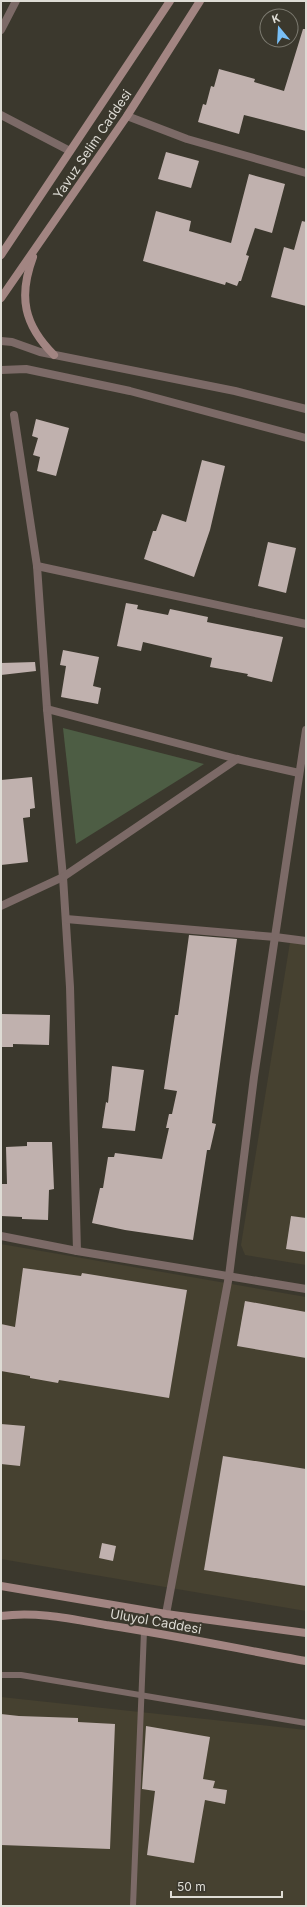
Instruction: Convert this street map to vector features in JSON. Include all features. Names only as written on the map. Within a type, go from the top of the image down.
[{"type":"main road","name":"Yavuz Selim Caddesi","points":[[1,255],[170,1]]},
{"type":"main road","name":"Yavuz Selim Caddesi","points":[[1,298],[127,116],[200,1]]},
{"type":"main road","points":[[36,246],[29,266],[25,285],[25,308],[34,332],[41,342],[54,355]]},
{"type":"main road","name":"Uluyol Caddesi","points":[[1,1586],[166,1614],[306,1633]]},
{"type":"main road","name":"Uluyol Caddesi","points":[[1,1616],[15,1614],[44,1615],[144,1631],[306,1661]]},
{"type":"street","points":[[1,30],[16,1]]},
{"type":"street","points":[[1,115],[70,151]]},
{"type":"street","points":[[127,116],[187,139],[306,173]]},
{"type":"street","points":[[1,341],[54,355],[235,391],[306,409]]},
{"type":"street","points":[[1,370],[26,369],[130,391],[306,438]]},
{"type":"street","points":[[14,415],[37,566],[47,709],[63,877],[70,987],[77,1251]]},
{"type":"street","points":[[37,566],[306,624]]},
{"type":"street","points":[[47,709],[237,759],[299,773]]},
{"type":"street","points":[[166,1614],[229,1276],[254,1077],[306,730]]},
{"type":"street","points":[[1,906],[63,877],[237,759]]},
{"type":"street","points":[[66,919],[306,941]]},
{"type":"street","points":[[1,1236],[77,1251],[306,1289]]},
{"type":"lane","points":[[133,1906],[144,1631]]},
{"type":"lane","points":[[1,1676],[21,1674],[306,1723]]},
{"type":"shaded area","points":[[291,936],[306,939],[306,1265],[245,1255],[241,1245]]},
{"type":"shaded area","points":[[1,1244],[306,1297],[306,1611],[1,1559]]},
{"type":"shaded area","points":[[1,1697],[306,1730],[306,1906],[1,1906]]},
{"type":"green space","points":[[63,728],[204,764],[76,844]]},
{"type":"building","points":[[303,29],[306,29],[306,131],[244,115],[239,134],[198,122],[203,104],[206,105],[211,86],[214,87],[219,69],[255,79],[254,82],[284,91],[297,48],[299,48],[299,42]]},
{"type":"building","points":[[166,152],[199,161],[191,188],[158,179]]},
{"type":"building","points":[[249,174],[285,184],[272,233],[255,228],[246,255],[249,256],[241,281],[239,281],[237,286],[226,282],[225,285],[143,261],[156,211],[191,221],[189,231],[231,243]]},
{"type":"building","points":[[302,221],[306,222],[306,306],[271,297],[284,247],[294,250]]},
{"type":"building","points":[[36,419],[69,428],[56,476],[37,471],[40,457],[33,455],[38,438],[32,436]]},
{"type":"building","points":[[202,460],[225,466],[210,530],[194,577],[144,559],[153,531],[156,531],[162,514],[186,522]]},
{"type":"building","points":[[268,542],[296,548],[286,593],[258,586]]},
{"type":"building","points":[[126,603],[138,605],[137,609],[168,615],[170,609],[208,617],[207,622],[283,637],[272,682],[247,676],[248,674],[210,667],[212,658],[143,642],[141,651],[117,646]]},
{"type":"building","points":[[63,650],[99,657],[93,686],[101,688],[98,704],[61,697],[66,666],[60,665]]},
{"type":"building","points":[[35,662],[36,671],[1,675],[1,663]]},
{"type":"building","points":[[32,777],[35,808],[30,809],[30,817],[23,818],[28,862],[1,865],[1,780]]},
{"type":"building","points":[[189,935],[237,939],[212,1123],[216,1124],[210,1150],[207,1150],[193,1240],[125,1230],[92,1223],[100,1188],[103,1188],[108,1157],[114,1157],[115,1153],[162,1159],[169,1128],[166,1128],[169,1114],[172,1114],[177,1091],[164,1089],[175,1015],[178,1015]]},
{"type":"building","points":[[2,1014],[50,1015],[49,1045],[13,1044],[13,1047],[1,1047]]},
{"type":"building","points":[[112,1066],[144,1070],[135,1131],[102,1128],[106,1102],[108,1103]]},
{"type":"building","points":[[27,1142],[52,1142],[54,1189],[49,1190],[48,1220],[22,1219],[22,1217],[1,1216],[1,1184],[7,1184],[6,1147],[27,1146]]},
{"type":"building","points":[[291,1216],[306,1218],[306,1252],[286,1249]]},
{"type":"building","points":[[23,1268],[81,1276],[82,1273],[187,1290],[169,1398],[59,1380],[58,1383],[1,1371],[1,1324],[15,1327]]},
{"type":"building","points":[[245,1301],[306,1312],[306,1358],[237,1346]]},
{"type":"building","points":[[1,1424],[25,1426],[20,1466],[1,1464]]},
{"type":"building","points":[[223,1456],[306,1469],[306,1586],[204,1570]]},
{"type":"building","points":[[102,1543],[116,1546],[113,1561],[99,1558]]},
{"type":"building","points":[[1,1714],[78,1718],[78,1722],[115,1724],[110,1849],[1,1845]]},
{"type":"building","points":[[146,1726],[210,1737],[203,1779],[215,1781],[213,1788],[227,1790],[225,1804],[205,1800],[194,1863],[147,1855],[155,1791],[142,1789]]}]
